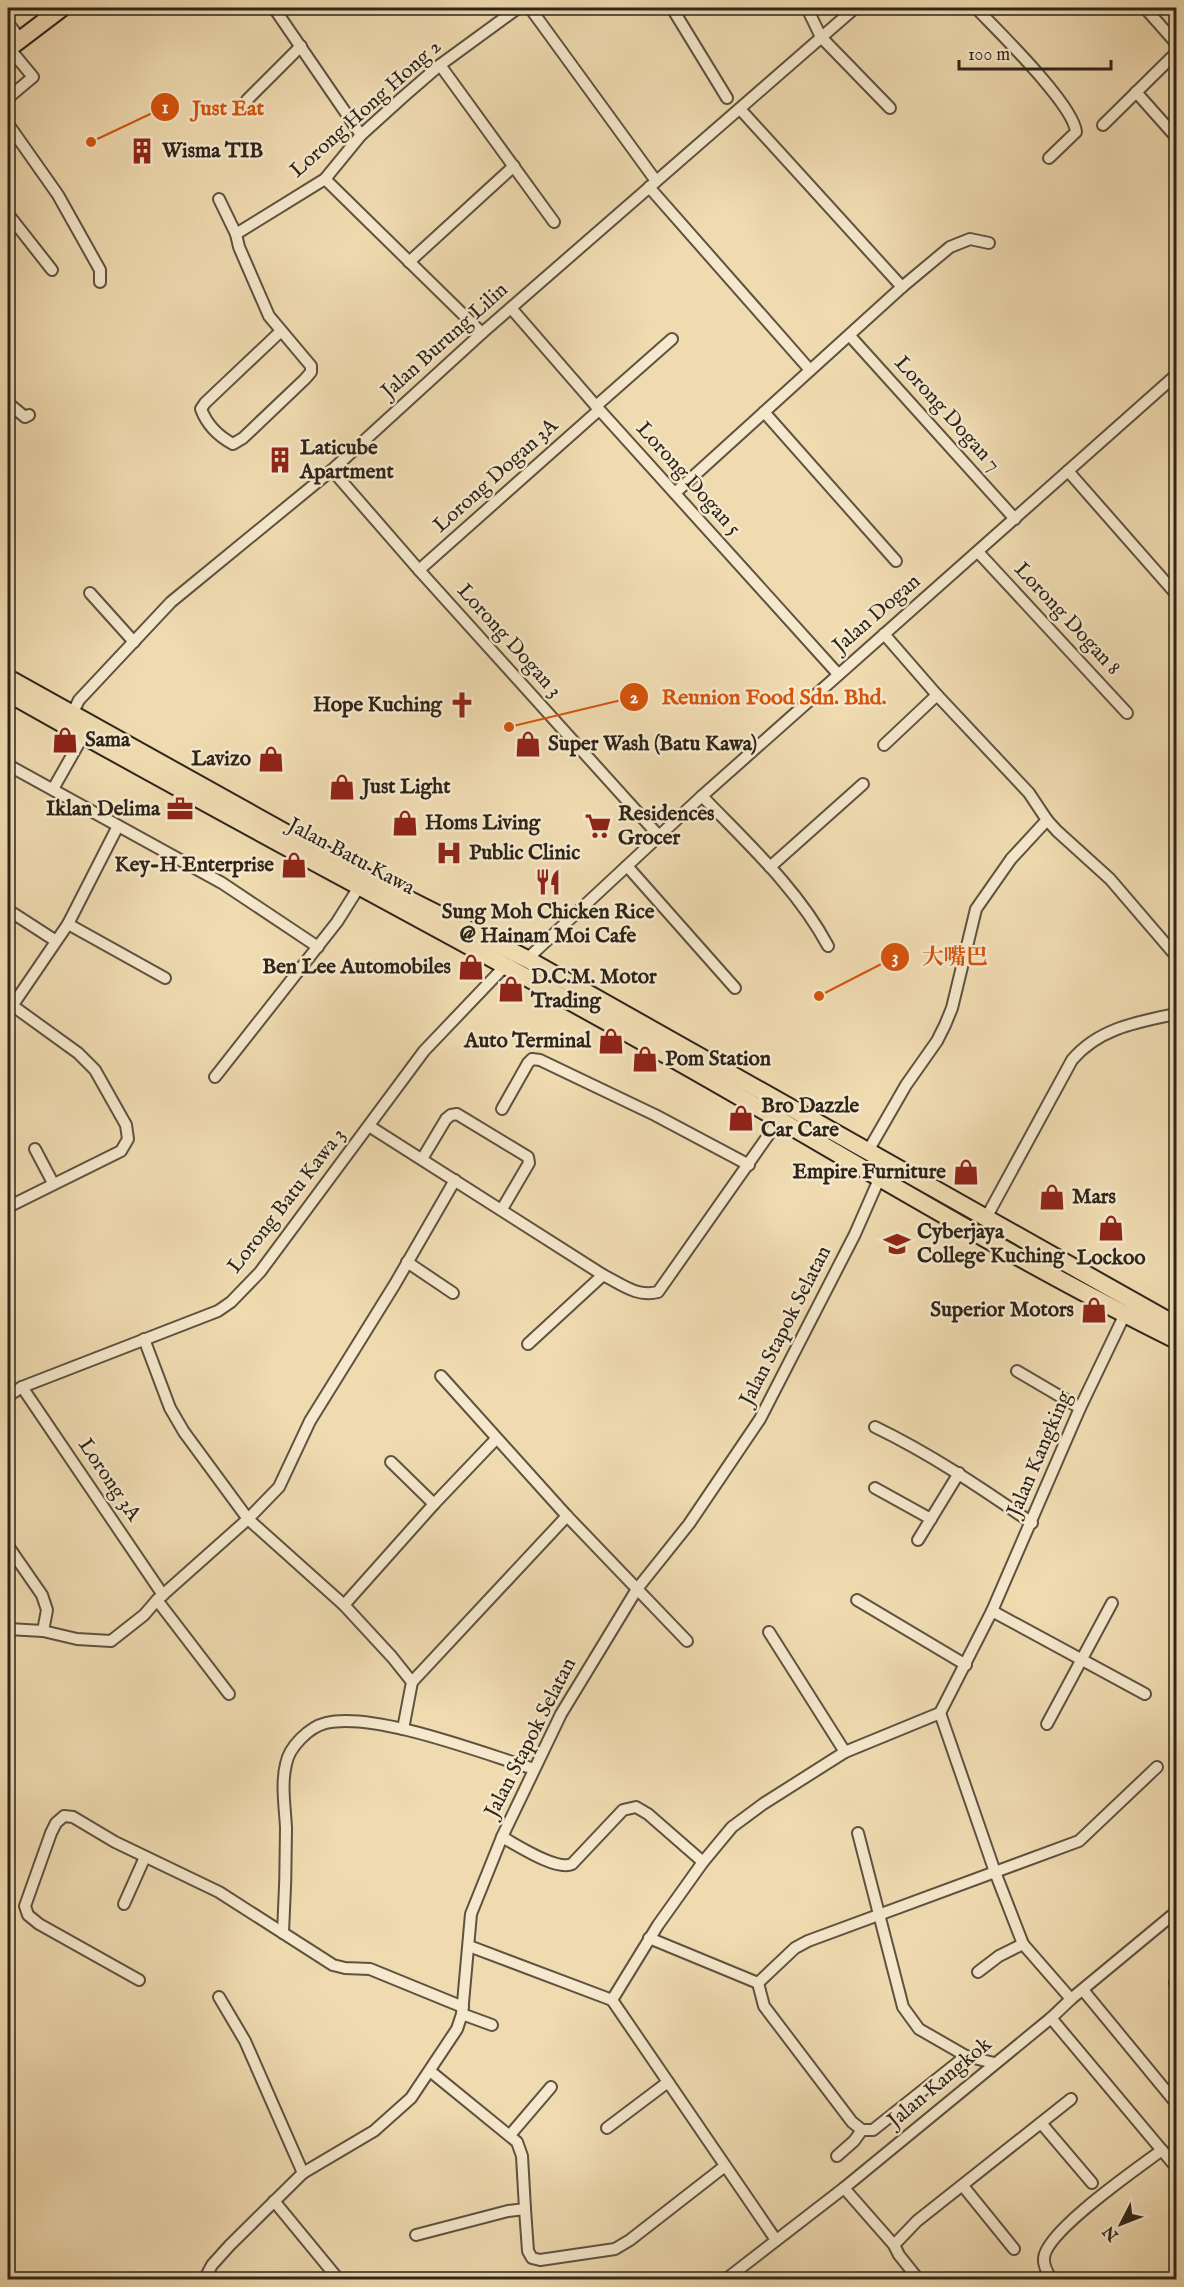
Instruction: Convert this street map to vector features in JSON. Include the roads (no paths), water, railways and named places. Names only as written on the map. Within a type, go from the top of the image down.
[{"type":"highway","points":[[12,45],[62,8]]},
{"type":"highway","name":"Jalan Batu Kawa","points":[[8,678],[374,882],[527,959],[1176,1325]]},
{"type":"highway","name":"Jalan Batu Kawa","points":[[8,693],[359,887],[506,965],[880,1177],[1125,1314],[1176,1340]]},
{"type":"street","points":[[274,8],[361,135]]},
{"type":"street","name":"Lorong Hong Hong 2","points":[[236,234],[325,179],[361,135],[440,65],[518,8]]},
{"type":"street","points":[[530,8],[652,184],[810,370]]},
{"type":"street","points":[[672,8],[727,98]]},
{"type":"street","points":[[807,8],[821,37],[890,108]]},
{"type":"street","name":"Jalan Burung Lilin","points":[[72,714],[79,700],[171,602],[332,470],[482,333],[855,8]]},
{"type":"street","points":[[976,8],[1061,100],[1075,124],[1076,132],[1049,158]]},
{"type":"street","points":[[1145,8],[1176,43]]},
{"type":"street","points":[[8,23],[12,45],[33,77],[8,98]]},
{"type":"street","points":[[247,100],[301,46]]},
{"type":"street","points":[[1102,125],[1176,53]]},
{"type":"street","points":[[440,65],[554,222]]},
{"type":"street","points":[[1136,92],[1176,137]]},
{"type":"street","points":[[740,109],[902,287]]},
{"type":"street","points":[[8,124],[58,195],[100,270],[100,282]]},
{"type":"street","points":[[409,262],[514,166]]},
{"type":"street","points":[[325,179],[482,333]]},
{"type":"street","points":[[219,199],[236,234],[239,247],[269,316],[311,366],[310,372],[243,438],[233,444],[224,439],[206,421],[201,409],[281,332]]},
{"type":"street","points":[[8,214],[52,270]]},
{"type":"street","points":[[675,493],[902,287],[950,248],[970,239],[989,243]]},
{"type":"street","name":"Lorong Dogan 5","points":[[511,308],[838,674]]},
{"type":"street","name":"Lorong Dogan 7","points":[[850,336],[1015,519]]},
{"type":"street","name":"Lorong Dogan 3A","points":[[419,570],[672,339]]},
{"type":"street","name":"Jalan Dogan","points":[[527,959],[702,795],[1176,375]]},
{"type":"street","points":[[8,403],[25,417],[29,415]]},
{"type":"street","points":[[764,412],[896,561]]},
{"type":"street","name":"Lorong Dogan 3","points":[[332,470],[659,836]]},
{"type":"street","points":[[1068,471],[1176,594]]},
{"type":"street","name":"Lorong Dogan 8","points":[[978,552],[1127,713]]},
{"type":"street","points":[[90,593],[134,642]]},
{"type":"street","points":[[884,634],[937,695],[1029,792],[1047,820],[1110,879],[1176,956]]},
{"type":"street","points":[[884,745],[937,695]]},
{"type":"street","points":[[54,789],[83,736]]},
{"type":"street","points":[[8,765],[222,883],[318,946]]},
{"type":"street","points":[[770,867],[863,784]]},
{"type":"street","points":[[702,795],[770,867],[815,922],[828,946]]},
{"type":"street","points":[[868,1151],[906,1085],[938,1041],[952,1008],[976,909],[1011,859],[1047,820]]},
{"type":"street","points":[[8,1207],[121,1151],[128,1139],[126,1125],[95,1070],[78,1053],[10,1009],[68,924],[118,826]]},
{"type":"street","points":[[627,866],[735,988]]},
{"type":"street","points":[[214,1077],[337,922],[359,887]]},
{"type":"street","points":[[8,910],[56,941]]},
{"type":"street","points":[[68,924],[165,978]]},
{"type":"street","name":"Lorong Batu Kawa 3","points":[[8,1396],[22,1387],[218,1311],[231,1302],[260,1272],[424,1051],[506,965]]},
{"type":"street","points":[[986,1218],[1072,1060],[1081,1050],[1113,1029],[1176,1014]]},
{"type":"street","points":[[502,1109],[528,1063],[532,1059],[540,1060],[655,1115],[749,1165]]},
{"type":"street","points":[[422,1160],[446,1119],[457,1114],[528,1157],[529,1163],[502,1209]]},
{"type":"street","points":[[369,1126],[603,1275],[639,1293],[658,1292],[779,1120]]},
{"type":"street","points":[[35,1149],[54,1183]]},
{"type":"street","name":"Jalan Stapok Selatan","points":[[204,2280],[212,2265],[230,2245],[303,2173],[374,2131],[411,2098],[457,2029],[463,2011],[471,1914],[502,1837],[561,1714],[637,1589],[688,1524],[760,1419],[855,1234],[880,1177]]},
{"type":"street","points":[[8,1629],[43,1631],[77,1639],[111,1641],[144,1615],[248,1519],[279,1487],[310,1422],[455,1180]]},
{"type":"street","points":[[407,1262],[453,1293]]},
{"type":"street","points":[[528,1344],[603,1275]]},
{"type":"street","name":"Jalan Kangking","points":[[940,1713],[992,1611],[1080,1408],[1125,1314]]},
{"type":"street","points":[[144,1339],[170,1408],[184,1432],[248,1519],[344,1605],[412,1682]]},
{"type":"street","points":[[1017,1371],[1080,1408]]},
{"type":"street","points":[[441,1376],[567,1516],[687,1641]]},
{"type":"street","name":"Lorong 3A","points":[[22,1387],[160,1598],[229,1694]]},
{"type":"street","points":[[875,1427],[915,1446],[1032,1523]]},
{"type":"street","points":[[344,1605],[434,1504],[496,1439]]},
{"type":"street","points":[[391,1462],[434,1504]]},
{"type":"street","points":[[918,1540],[959,1473]]},
{"type":"street","points":[[875,1488],[931,1519]]},
{"type":"street","points":[[403,1729],[412,1682],[567,1516]]},
{"type":"street","points":[[8,1546],[42,1595],[46,1610],[43,1631]]},
{"type":"street","points":[[857,1600],[966,1665]]},
{"type":"street","points":[[1047,1724],[1112,1603]]},
{"type":"street","points":[[992,1611],[1145,1694]]},
{"type":"street","points":[[769,1632],[845,1752]]},
{"type":"street","points":[[612,2000],[649,1938],[703,1862],[732,1827],[763,1804],[845,1752],[940,1713],[995,1872],[1023,1944],[1071,1999]]},
{"type":"street","points":[[283,1933],[286,1889],[284,1777],[286,1762],[302,1738],[316,1726],[328,1722],[363,1722],[403,1729],[534,1769]]},
{"type":"street","points":[[758,1983],[801,1945],[1079,1841],[1157,1767]]},
{"type":"street","points":[[502,1837],[551,1862],[566,1867],[579,1857],[623,1810],[636,1807],[648,1814],[703,1862]]},
{"type":"street","points":[[139,1980],[39,1924],[28,1915],[25,1906],[51,1833],[56,1823],[64,1816],[73,1817],[145,1857],[219,1892],[333,1965],[345,1968],[370,1968],[492,2025]]},
{"type":"street","points":[[858,1833],[903,2007],[919,2029],[966,2056],[994,2063]]},
{"type":"street","points":[[124,1904],[145,1857]]},
{"type":"street","name":"Jalan Kangkok","points":[[725,2280],[844,2188],[1176,1912]]},
{"type":"street","points":[[649,1938],[758,1983]]},
{"type":"street","points":[[978,1972],[999,1956],[1023,1944]]},
{"type":"street","points":[[469,1946],[612,2000],[776,2240]]},
{"type":"street","points":[[758,1983],[764,2006],[852,2122],[862,2130],[873,2130],[966,2056]]},
{"type":"street","points":[[1083,1990],[1176,2103]]},
{"type":"street","points":[[219,1997],[244,2041],[303,2173]]},
{"type":"street","points":[[1051,2018],[1176,2167]]},
{"type":"street","points":[[430,2071],[518,2142],[522,2156],[528,2251],[532,2258],[540,2260],[615,2249],[630,2240],[725,2166]]},
{"type":"street","points":[[608,2128],[668,2082]]},
{"type":"street","points":[[510,2135],[551,2087]]},
{"type":"street","points":[[894,2245],[917,2221],[1071,2099]]},
{"type":"street","points":[[1041,2123],[1092,2184]]},
{"type":"street","points":[[837,2156],[854,2141],[862,2130]]},
{"type":"street","points":[[1052,2280],[1047,2273],[1044,2259],[1048,2246],[1064,2227],[1162,2150]]},
{"type":"street","points":[[963,2186],[1014,2249]]},
{"type":"street","points":[[844,2188],[894,2245],[919,2280]]},
{"type":"street","points":[[274,2201],[339,2280]]},
{"type":"street","points":[[416,2235],[508,2211],[525,2209]]},
{"type":"place","name":"Just Eat","points":[[91,142]]},
{"type":"place","name":"Wisma TIB","points":[[142,151]]},
{"type":"place","name":"Laticube Apartment","points":[[280,460]]},
{"type":"place","name":"Hope Kuching","points":[[462,705]]},
{"type":"place","name":"Reunion Food Sdn. Bhd.","points":[[509,727]]},
{"type":"place","name":"Sama","points":[[65,740]]},
{"type":"place","name":"Super Wash (Batu Kawa)","points":[[528,744]]},
{"type":"place","name":"Lavizo","points":[[271,759]]},
{"type":"place","name":"Just Light","points":[[342,787]]},
{"type":"place","name":"Iklan Delima","points":[[180,809]]},
{"type":"place","name":"Homs Living","points":[[405,823]]},
{"type":"place","name":"Residences Grocer","points":[[598,826]]},
{"type":"place","name":"Public Clinic","points":[[449,853]]},
{"type":"place","name":"Key-H Enterprise","points":[[294,865]]},
{"type":"place","name":"Sung Moh Chicken Rice @ Hainam Moi Cafe","points":[[548,882]]},
{"type":"place","name":"Ben Lee Automobiles","points":[[471,967]]},
{"type":"place","name":"D.C.M. Motor Trading","points":[[511,989]]},
{"type":"place","name":"大嘴巴","points":[[819,996]]},
{"type":"place","name":"Auto Terminal","points":[[611,1041]]},
{"type":"place","name":"Pom Station","points":[[645,1059]]},
{"type":"place","name":"Bro Dazzle Car Care","points":[[741,1118]]},
{"type":"place","name":"Empire Furniture","points":[[966,1172]]},
{"type":"place","name":"Mars","points":[[1052,1197]]},
{"type":"place","name":"Lockoo","points":[[1111,1228]]},
{"type":"place","name":"Cyberjaya College Kuching","points":[[897,1244]]},
{"type":"place","name":"Superior Motors","points":[[1094,1310]]}]
